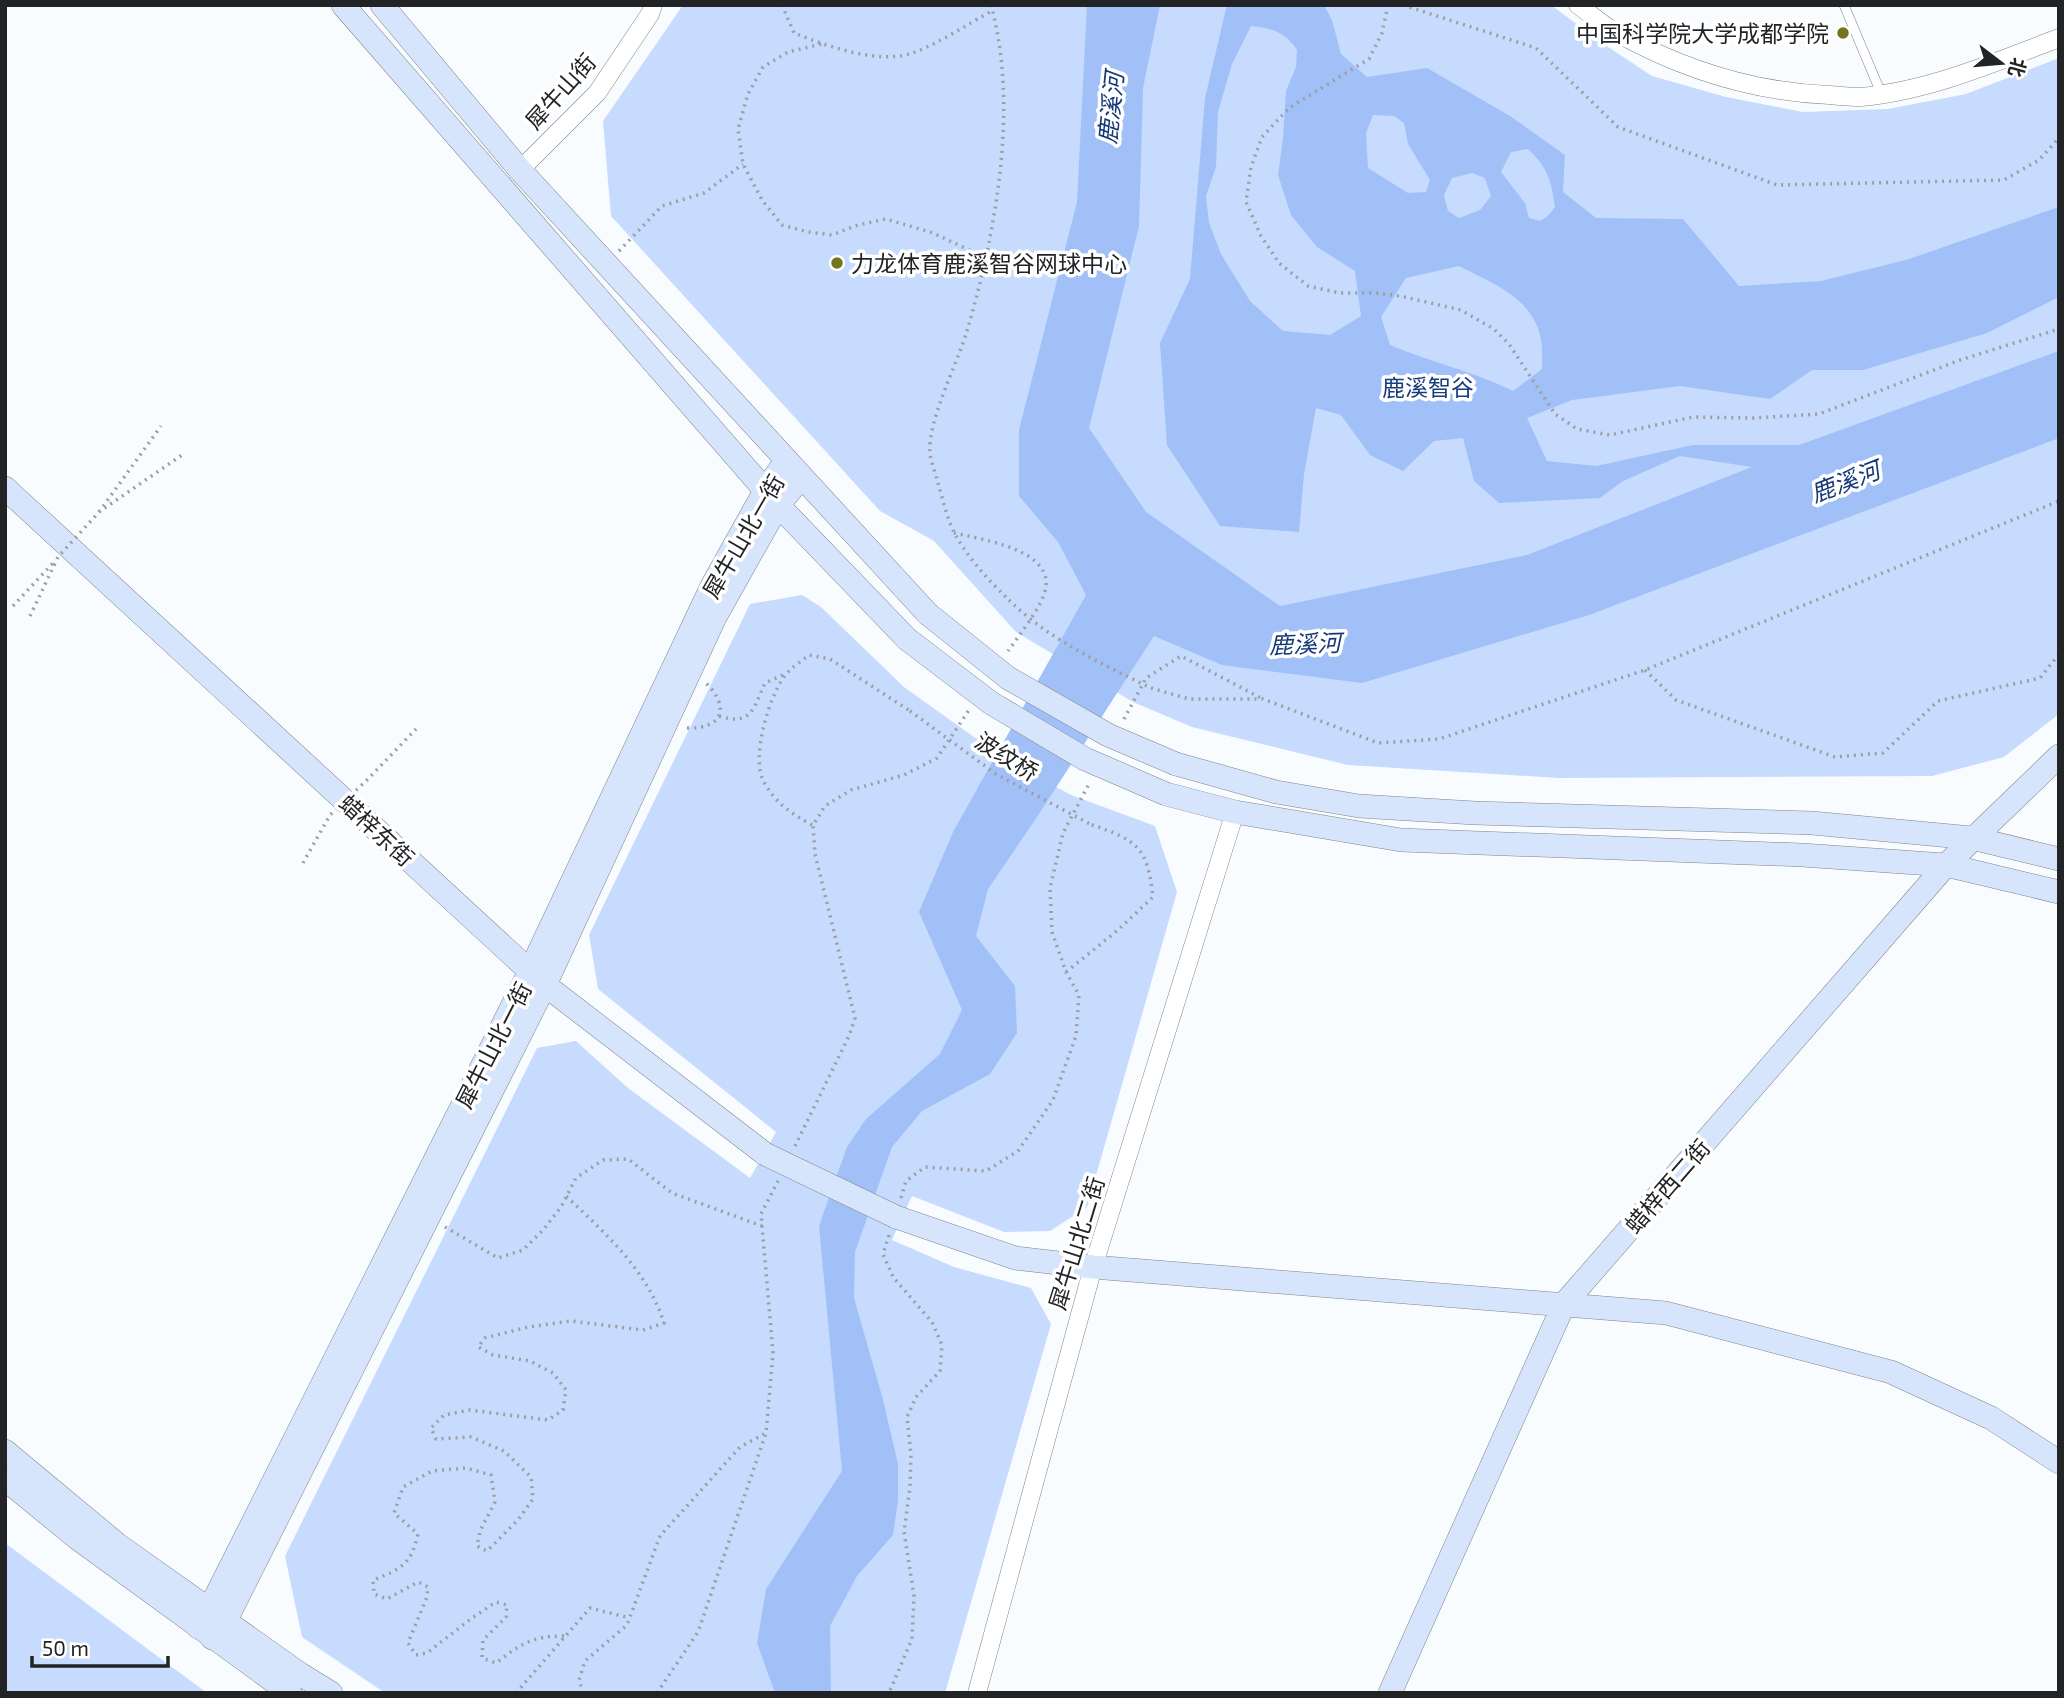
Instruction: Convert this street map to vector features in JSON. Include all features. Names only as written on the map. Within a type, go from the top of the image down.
[{"type":"street","points":[[344,5],[772,497],[907,639],[991,703],[1085,759],[1166,794],[1235,812],[1401,840],[1802,855],[1946,865],[2059,891]]},
{"type":"street","points":[[382,5],[520,170],[928,614],[1008,678],[1108,735],[1176,764],[1276,792],[1359,806],[1489,813],[1812,823],[1972,838],[2059,859]]},
{"type":"street","name":"犀牛山街","points":[[520,170],[597,93],[650,14],[653,5]]},
{"type":"street","points":[[1578,5],[1616,32],[1670,57],[1730,80],[1808,94],[1861,97],[1958,76],[2059,38]]},
{"type":"street","name":"犀牛山北一街","points":[[211,1624],[429,1217],[713,584],[794,469]]},
{"type":"street","name":"蜡梓东街","points":[[5,488],[537,978],[765,1154],[895,1217],[1015,1258],[1093,1267],[1666,1313],[1891,1372],[1991,1418],[2059,1462]]},
{"type":"street","name":"蜡梓西二街","points":[[1390,1693],[1564,1304],[1946,865],[2059,756]]},
{"type":"street","name":"犀牛山北二街","points":[[977,1693],[1093,1267],[1235,812]]},
{"type":"street","name":"犀牛山北一街","points":[[211,1624],[537,978]]},
{"type":"street","points":[[5,1451],[290,1693]]},
{"type":"street","points":[[5,1479],[77,1538],[211,1624],[331,1693]]},
{"type":"lane","points":[[1844,5],[1881,93]]},
{"type":"path","points":[[782,5],[794,33],[821,44],[854,52],[889,56],[914,53],[992,8],[999,40],[1005,118],[999,179],[985,257],[967,332],[933,428],[930,451],[954,533],[992,583],[1025,616],[1093,659],[1151,688],[1189,699],[1263,699]]},
{"type":"path","points":[[1388,5],[1382,33],[1369,59],[1289,108],[1262,137],[1251,167],[1246,202],[1261,236],[1279,263],[1308,286],[1339,293],[1400,296],[1461,310],[1494,329],[1509,344],[1555,414],[1577,429],[1610,435],[1693,417],[1753,418],[1819,414],[1960,360],[2059,329]]},
{"type":"path","points":[[1403,5],[1536,47],[1618,127],[1777,185],[2004,180],[2039,160],[2059,138]]},
{"type":"path","points":[[821,44],[788,52],[763,67],[748,94],[738,129],[743,164],[762,200],[782,225],[808,232],[832,234],[886,219],[933,233],[985,257]]},
{"type":"path","points":[[608,266],[624,244],[662,206],[704,193],[743,164]]},
{"type":"path","points":[[13,606],[99,512],[161,426]]},
{"type":"path","points":[[99,512],[185,453]]},
{"type":"path","points":[[1120,726],[1146,678],[1181,656],[1263,699],[1378,743],[1439,739],[1645,670],[2059,501]]},
{"type":"path","points":[[954,533],[1021,551],[1042,567],[1046,585],[1037,607],[1006,653]]},
{"type":"path","points":[[30,616],[58,557]]},
{"type":"path","points":[[1645,670],[1676,700],[1835,757],[1883,753],[1938,701],[2040,678],[2059,654]]},
{"type":"path","name":"波纹桥","points":[[787,673],[809,655],[830,659],[910,711],[996,774],[1138,847],[1149,868],[1153,897],[1118,930],[1066,972]]},
{"type":"path","points":[[719,716],[733,720],[745,719],[754,709],[765,683],[787,673]]},
{"type":"path","points":[[787,673],[766,710],[760,750],[762,780],[785,810],[813,825]]},
{"type":"path","points":[[685,728],[701,728],[711,724],[719,716],[721,705],[718,694],[706,683]]},
{"type":"path","points":[[791,1154],[849,1036],[855,1018],[815,854],[813,825],[825,806],[851,790],[904,775],[937,758],[975,700]]},
{"type":"path","points":[[303,863],[330,815],[415,729]]},
{"type":"path","points":[[889,1693],[912,1639],[914,1595],[904,1532],[911,1465],[906,1418],[916,1397],[940,1371],[942,1345],[932,1322],[893,1278],[883,1254],[906,1181],[925,1167],[986,1171],[1018,1151],[1053,1100],[1076,1036],[1079,995],[1066,972],[1052,932],[1050,888],[1063,833],[1095,773]]},
{"type":"path","points":[[429,1217],[498,1258],[523,1250],[542,1230],[576,1178],[603,1160],[628,1159],[672,1193],[762,1226]]},
{"type":"path","points":[[657,1693],[698,1632],[766,1433],[773,1353],[761,1214],[779,1178]]},
{"type":"path","points":[[564,1636],[548,1636],[523,1642],[496,1663],[482,1658],[483,1640],[506,1617],[507,1605],[496,1602],[427,1653],[416,1655],[408,1643],[428,1597],[428,1587],[418,1582],[387,1599],[374,1594],[373,1580],[402,1568],[414,1550],[418,1534],[394,1513],[403,1488],[432,1471],[466,1468],[491,1475],[495,1502],[480,1531],[477,1546],[487,1551],[518,1520],[533,1499],[531,1477],[504,1451],[471,1437],[436,1439],[431,1428],[444,1415],[470,1410],[548,1420],[563,1410],[566,1390],[552,1373],[530,1361],[493,1355],[478,1347],[485,1338],[528,1327],[571,1321],[643,1330],[664,1323],[659,1307],[638,1271],[609,1237],[566,1196]]},
{"type":"path","points":[[583,1693],[579,1679],[585,1661],[627,1625],[660,1536],[740,1447],[766,1433]]},
{"type":"path","points":[[516,1693],[590,1608],[630,1618]]},
{"type":"green space","name":"鹿溪智谷","points":[[683,5],[1551,5],[1652,76],[1726,97],[1803,112],[1888,109],[1966,94],[2059,58],[2059,714],[2004,757],[1932,776],[1559,778],[1348,765],[1192,727],[1133,702],[1016,632],[934,541],[880,511],[611,216],[603,121]]},
{"type":"green space","points":[[802,595],[821,607],[904,687],[999,755],[1071,795],[1155,826],[1177,892],[1087,1207],[1050,1231],[1004,1232],[912,1196],[892,1240],[954,1267],[1031,1288],[1051,1324],[945,1693],[385,1693],[302,1637],[285,1556],[537,1048],[576,1041],[628,1088],[750,1178],[776,1132],[598,989],[589,935],[750,604]]},
{"type":"green space","points":[[5,1543],[207,1693],[5,1693]]},
{"type":"water","name":"鹿溪河","points":[[1087,5],[1160,5],[1143,88],[1139,226],[1089,428],[1146,512],[1280,606],[1527,555],[1752,467],[1680,456],[1623,481],[1600,498],[1499,503],[1474,481],[1463,438],[1434,441],[1403,471],[1370,455],[1341,415],[1316,408],[1304,474],[1299,532],[1220,526],[1167,445],[1160,343],[1190,279],[1205,98],[1227,5],[1324,5],[1332,20],[1341,54],[1367,77],[1427,68],[1510,116],[1565,155],[1563,192],[1596,218],[1683,219],[1739,286],[1821,281],[1906,260],[2059,207],[2059,297],[1987,333],[1863,370],[1812,370],[1770,399],[1680,386],[1572,400],[1527,418],[1547,461],[1596,466],[1693,445],[1799,445],[2059,351],[2059,438],[1589,615],[1362,683],[1222,665],[1154,636],[988,889],[976,936],[1015,986],[1017,1033],[990,1074],[922,1111],[892,1147],[855,1252],[854,1298],[898,1464],[898,1501],[893,1535],[857,1576],[830,1626],[831,1693],[775,1693],[757,1643],[766,1589],[842,1471],[819,1226],[847,1147],[866,1119],[940,1054],[962,1010],[919,912],[953,832],[1086,595],[1058,542],[1019,496],[1019,430],[1077,202]],"holes":[[[1251,26],[1277,32],[1288,39],[1297,50],[1296,67],[1286,91],[1278,175],[1291,215],[1317,247],[1355,271],[1361,316],[1330,335],[1283,331],[1250,301],[1221,254],[1209,223],[1206,196],[1216,167],[1218,112],[1232,64]],[[1373,115],[1394,116],[1404,123],[1408,144],[1430,180],[1426,192],[1408,193],[1368,168],[1366,133]],[[1528,149],[1548,175],[1555,207],[1540,221],[1529,218],[1525,203],[1501,172],[1511,152]],[[1472,173],[1485,178],[1491,196],[1480,210],[1459,218],[1448,211],[1444,195],[1452,178]],[[1459,266],[1508,292],[1528,310],[1540,335],[1542,369],[1513,391],[1390,345],[1381,317],[1406,278]]]},
{"type":"place","name":"中国科学院大学成都学院","points":[[1843,33]]},
{"type":"place","name":"力龙体育鹿溪智谷网球中心","points":[[837,263]]}]
